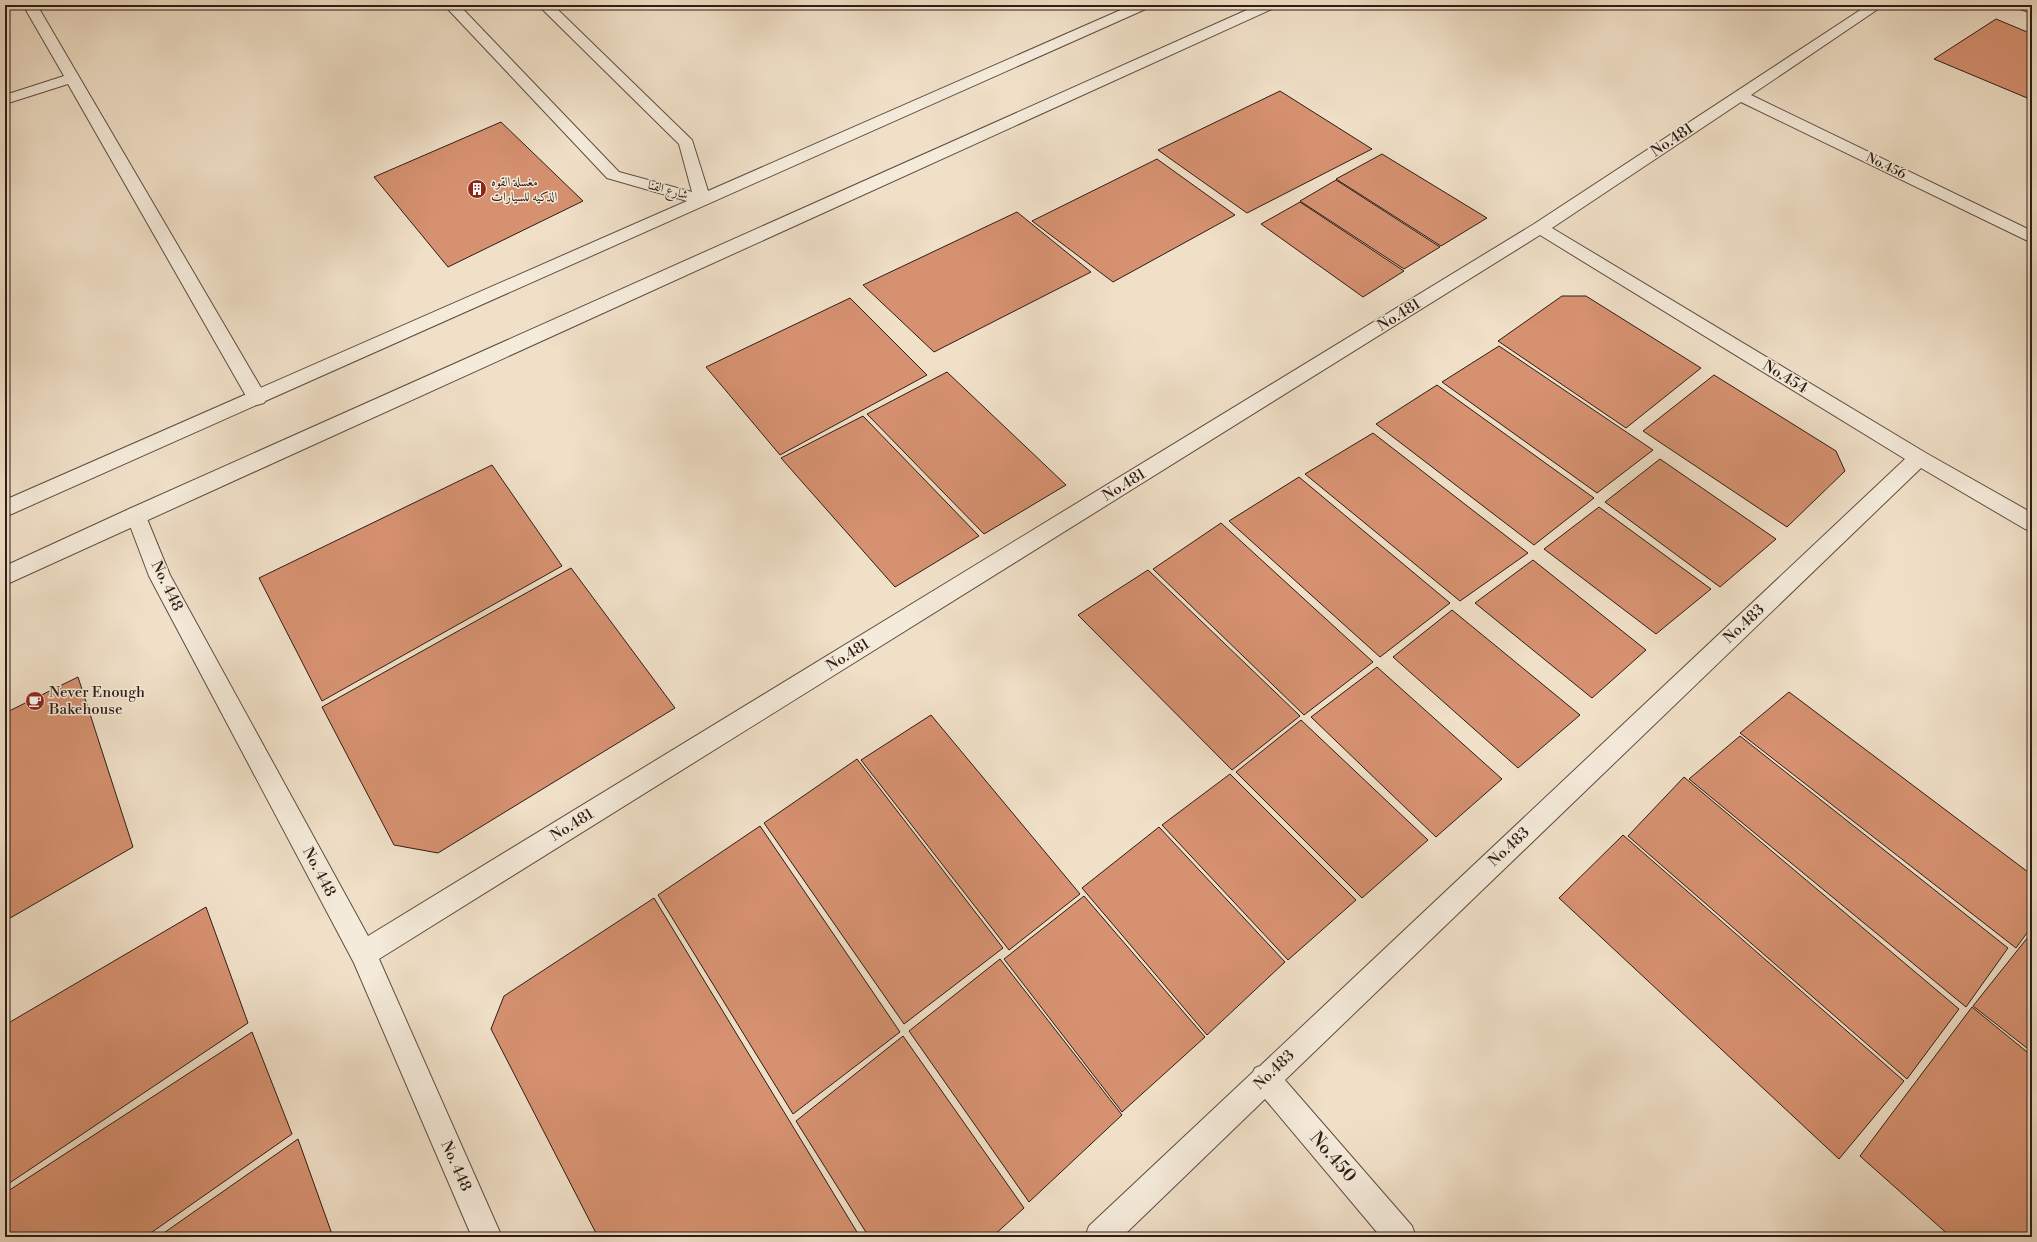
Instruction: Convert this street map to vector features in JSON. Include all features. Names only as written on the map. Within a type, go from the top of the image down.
[{"type":"street","points":[[30,5],[257,398]]},
{"type":"street","name":"شارع القنا","points":[[450,5],[613,175],[703,200]]},
{"type":"street","name":"شارع القنا","points":[[545,5],[686,143],[703,200]]},
{"type":"street","points":[[5,509],[1143,5]]},
{"type":"street","points":[[5,576],[136,515],[1269,5]]},
{"type":"street","name":"No.481","points":[[363,954],[1540,228],[1877,5]]},
{"type":"street","points":[[2022,5],[2032,9]]},
{"type":"street","points":[[5,100],[73,78]]},
{"type":"street","name":"No.456","points":[[1739,95],[2032,238]]},
{"type":"street","name":"No.454","points":[[1540,228],[1919,458],[2032,523]]},
{"type":"street","name":"No.483","points":[[1100,1237],[1265,1078],[1919,458]]},
{"type":"street","name":"No. 448","points":[[136,515],[160,576],[363,954],[487,1237]]},
{"type":"street","name":"No.450","points":[[1265,1078],[1401,1237]]},
{"type":"building","points":[[1996,19],[2032,34],[2032,100],[1934,59]]},
{"type":"building","points":[[1280,91],[1372,149],[1247,213],[1158,150]]},
{"type":"building","name":"مغسلة القوه الذكيه للسيارات","points":[[501,122],[583,201],[448,267],[374,177]]},
{"type":"building","points":[[1382,154],[1487,218],[1441,246],[1336,179]]},
{"type":"building","points":[[1157,159],[1235,215],[1113,282],[1032,221]]},
{"type":"building","points":[[1336,180],[1440,247],[1404,269],[1300,201]]},
{"type":"building","points":[[1300,202],[1404,271],[1363,297],[1261,224]]},
{"type":"building","points":[[1017,212],[1091,272],[934,352],[863,285]]},
{"type":"building","points":[[1562,296],[1586,296],[1701,368],[1626,428],[1498,341]]},
{"type":"building","points":[[850,298],[927,375],[780,455],[706,367]]},
{"type":"building","points":[[1499,346],[1653,450],[1597,493],[1442,382]]},
{"type":"building","points":[[947,372],[1066,485],[984,534],[867,414]]},
{"type":"building","points":[[1714,375],[1836,451],[1845,471],[1787,527],[1643,431]]},
{"type":"building","points":[[1437,385],[1594,498],[1534,545],[1376,424]]},
{"type":"building","points":[[863,416],[979,536],[895,587],[781,458]]},
{"type":"building","points":[[1373,433],[1528,553],[1460,601],[1305,474]]},
{"type":"building","points":[[1660,459],[1776,539],[1720,587],[1605,502]]},
{"type":"building","points":[[492,465],[562,566],[322,701],[259,578]]},
{"type":"building","points":[[1299,477],[1450,603],[1380,657],[1229,521]]},
{"type":"building","points":[[1599,507],[1711,589],[1656,634],[1544,549]]},
{"type":"building","points":[[1221,523],[1373,662],[1304,715],[1153,569]]},
{"type":"building","points":[[1533,560],[1646,650],[1592,698],[1475,603]]},
{"type":"building","points":[[571,568],[675,708],[438,853],[394,845],[322,707]]},
{"type":"building","points":[[1148,570],[1300,716],[1232,770],[1078,615]]},
{"type":"building","points":[[1452,610],[1580,715],[1518,768],[1393,657]]},
{"type":"building","points":[[1377,667],[1502,779],[1436,837],[1311,717]]},
{"type":"building","points":[[78,677],[133,847],[5,921],[5,713]]},
{"type":"building","points":[[1789,692],[2032,875],[2032,926],[2016,948],[1740,733]]},
{"type":"building","points":[[931,715],[1080,894],[1009,950],[861,760]]},
{"type":"building","points":[[1301,720],[1428,840],[1362,898],[1236,772]]},
{"type":"building","points":[[1740,736],[2008,948],[1966,1007],[1689,779]]},
{"type":"building","points":[[857,759],[1003,948],[904,1024],[764,823]]},
{"type":"building","points":[[1230,774],[1356,900],[1288,960],[1162,825]]},
{"type":"building","points":[[1684,777],[1959,1009],[1907,1079],[1628,836]]},
{"type":"building","points":[[760,826],[900,1032],[793,1114],[658,895]]},
{"type":"building","points":[[1159,827],[1285,962],[1207,1035],[1082,888]]},
{"type":"building","points":[[1623,835],[1904,1081],[1839,1159],[1559,898]]},
{"type":"building","points":[[1084,896],[1205,1037],[1122,1112],[1004,959]]},
{"type":"building","points":[[654,898],[860,1237],[598,1237],[491,1029],[504,996]]},
{"type":"building","points":[[206,907],[248,1023],[5,1186],[5,1025]]},
{"type":"building","points":[[2032,932],[2032,1052],[1973,1006]]},
{"type":"building","points":[[1000,959],[1122,1115],[1029,1202],[909,1031]]},
{"type":"building","points":[[1972,1007],[2032,1056],[2032,1237],[1951,1237],[1860,1156]]},
{"type":"building","points":[[252,1032],[292,1134],[145,1237],[5,1237],[5,1193]]},
{"type":"building","points":[[903,1036],[1024,1208],[992,1237],[869,1237],[796,1121]]},
{"type":"building","points":[[298,1139],[333,1237],[158,1237]]},
{"type":"place","name":"مغسلة القوه الذكيه للسيارات","points":[[477,189]]},
{"type":"place","name":"Never Enough Bakehouse","points":[[35,701]]}]
